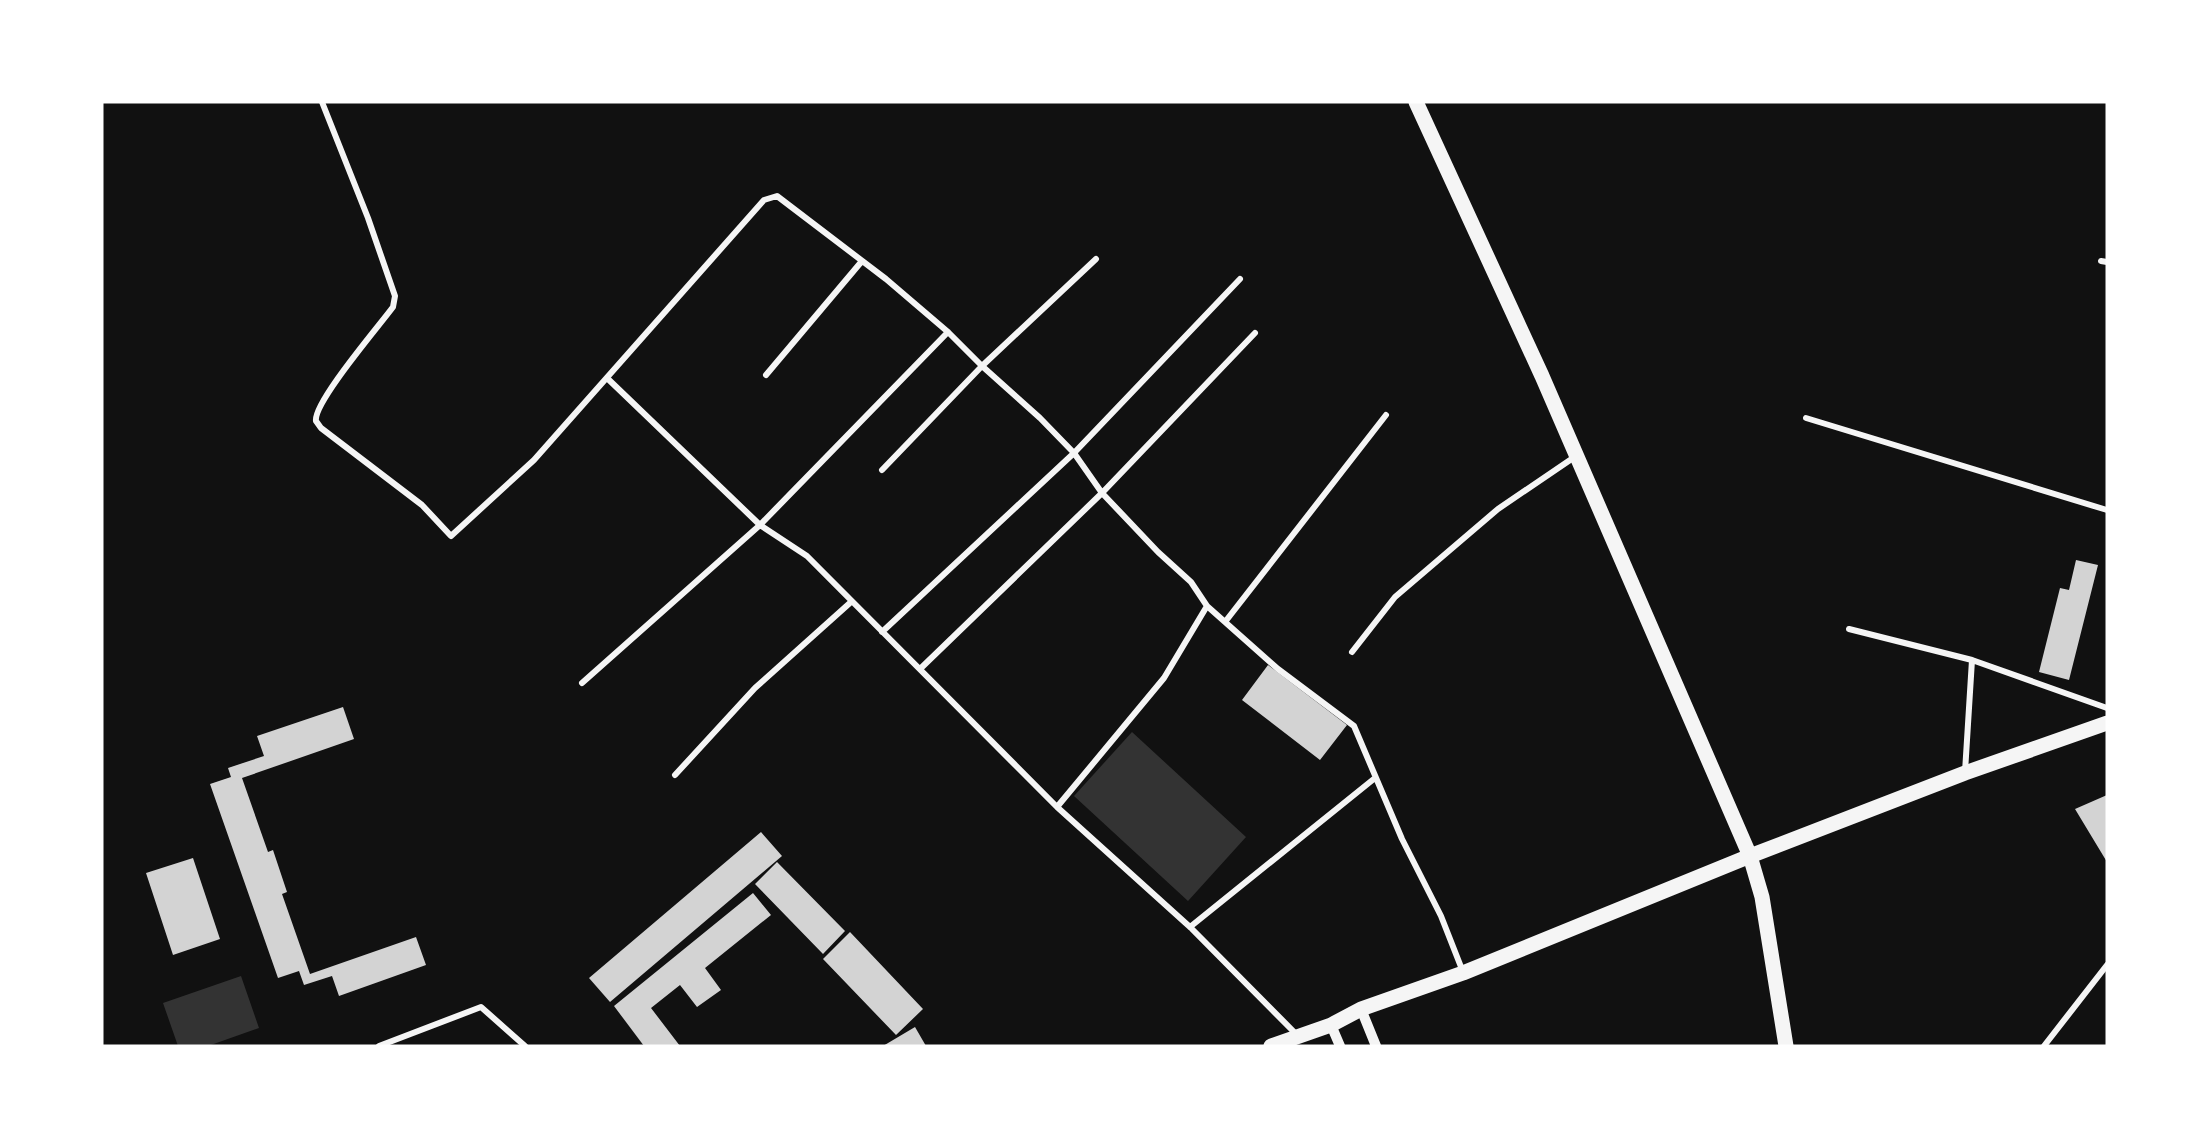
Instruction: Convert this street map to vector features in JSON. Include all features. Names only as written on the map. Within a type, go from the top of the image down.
[{"type":"main road","points":[[1416,102],[1577,456],[1750,856],[1762,897],[1786,1046]]},
{"type":"main road","points":[[1271,1046],[1331,1024],[1361,1009],[1463,973],[1750,856],[1965,773],[2107,723]]},
{"type":"street","points":[[322,102],[368,218],[395,296],[393,307],[333,384],[315,416],[321,428],[422,505],[451,536],[534,460],[764,200],[777,196],[862,261],[948,332],[1074,453],[1102,493],[1158,552],[1191,582],[1207,606],[1278,669],[1354,726],[1402,838],[1441,916],[1463,973]]},
{"type":"street","points":[[882,470],[982,366],[1096,259]]},
{"type":"street","points":[[766,375],[862,261]]},
{"type":"street","points":[[882,632],[1074,453],[1239,279]]},
{"type":"street","points":[[582,683],[760,525],[948,332]]},
{"type":"street","points":[[920,669],[1102,493],[1255,333]]},
{"type":"street","points":[[608,379],[760,525],[807,556],[1057,807],[1190,927],[1298,1036]]},
{"type":"street","points":[[1225,622],[1386,415]]},
{"type":"street","points":[[1806,418],[2107,510]]},
{"type":"street","points":[[1352,652],[1395,597],[1498,509],[1577,456]]},
{"type":"street","points":[[675,775],[755,688],[851,602]]},
{"type":"street","points":[[1057,807],[1164,678],[1207,606]]},
{"type":"street","points":[[1849,629],[1972,660],[2107,708]]},
{"type":"street","points":[[1965,773],[1972,660]]},
{"type":"street","points":[[1190,927],[1375,778]]},
{"type":"street","points":[[2044,1046],[2107,965]]},
{"type":"street","points":[[378,1046],[481,1007],[525,1046]]},
{"type":"street","points":[[1361,1009],[1376,1046]]},
{"type":"street","points":[[1331,1024],[1340,1046]]},
{"type":"shaded area","points":[[1132,732],[1246,837],[1188,901],[1074,796]]},
{"type":"shaded area","points":[[241,976],[259,1028],[208,1046],[178,1046],[163,1003]]},
{"type":"building","points":[[2076,560],[2098,565],[2069,680],[2039,672],[2060,588],[2069,590]]},
{"type":"building","points":[[1268,665],[1347,725],[1320,760],[1242,700]]},
{"type":"building","points":[[343,707],[354,739],[242,778],[268,852],[273,850],[287,892],[282,894],[310,974],[416,937],[426,965],[339,996],[332,976],[304,985],[299,971],[278,978],[210,784],[231,777],[228,768],[264,756],[257,736]]},
{"type":"building","points":[[2107,795],[2107,862],[2075,809]]},
{"type":"building","points":[[761,832],[782,856],[610,1002],[589,978]]},
{"type":"building","points":[[193,858],[220,939],[173,955],[146,873]]},
{"type":"building","points":[[777,862],[845,931],[823,954],[755,884]]},
{"type":"building","points":[[753,893],[771,915],[705,968],[721,990],[697,1007],[680,985],[651,1008],[680,1046],[644,1046],[614,1006]]},
{"type":"building","points":[[850,932],[923,1009],[896,1035],[823,959]]},
{"type":"building","points":[[915,1027],[926,1046],[883,1046]]}]
